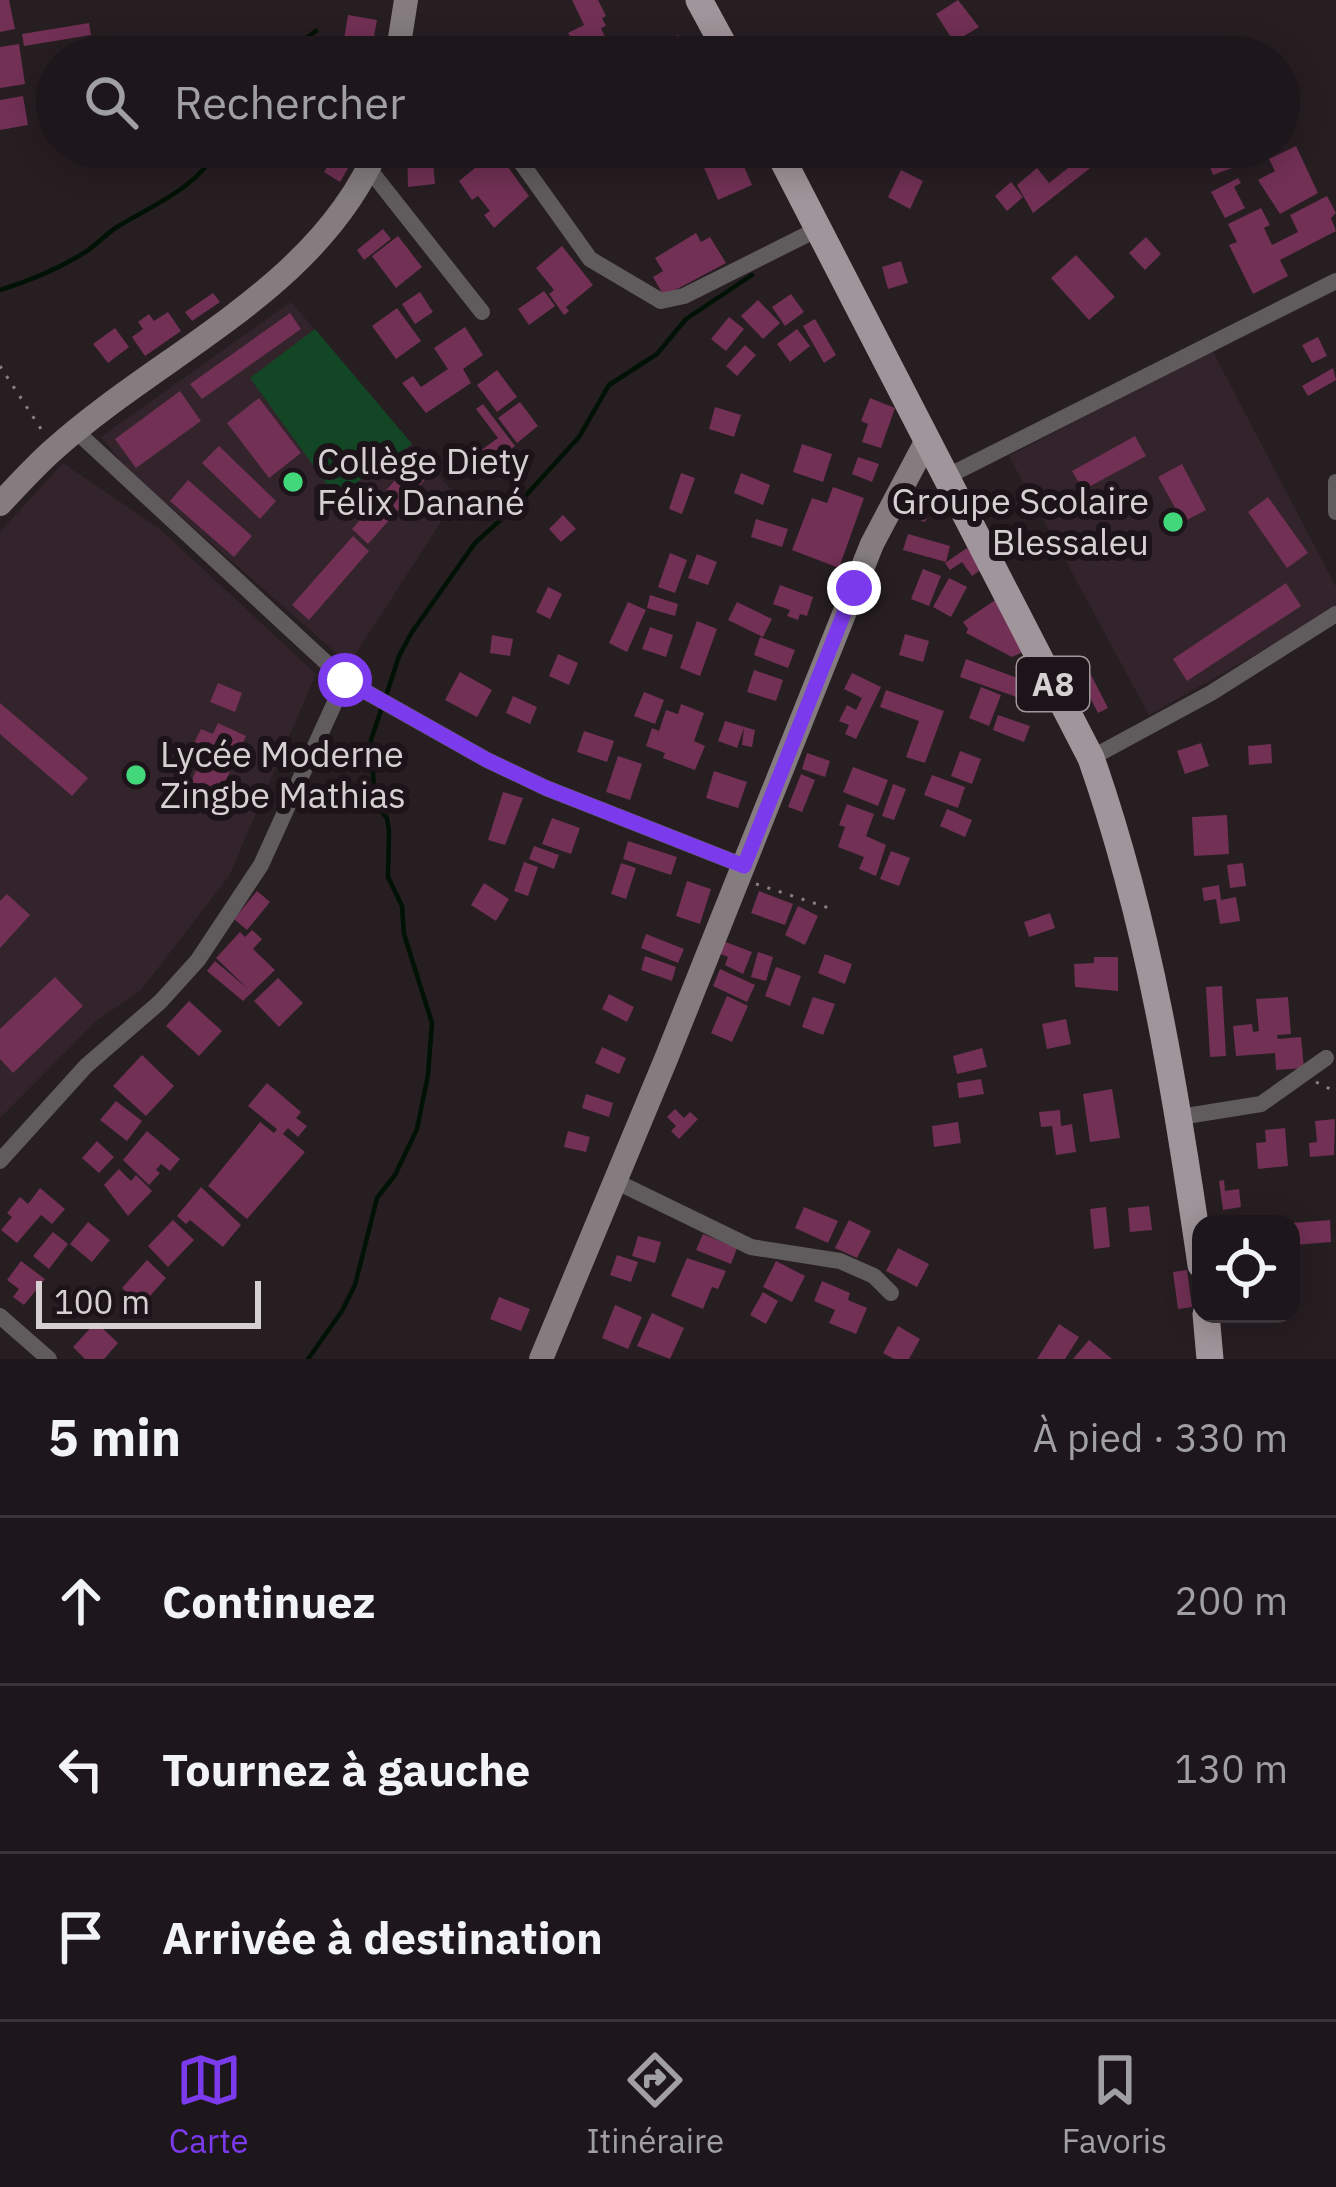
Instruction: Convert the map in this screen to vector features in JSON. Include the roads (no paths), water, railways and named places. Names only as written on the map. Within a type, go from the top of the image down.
[{"type":"main road","points":[[699,0],[719,36]]},
{"type":"main road","name":"A8","points":[[787,168],[1091,758],[1124,850],[1157,995],[1194,1215]]},
{"type":"main road","points":[[1207,1323],[1210,1359]]},
{"type":"street","points":[[401,36],[406,0]]},
{"type":"street","points":[[0,504],[55,448],[279,279],[346,209],[369,168]]},
{"type":"street","points":[[381,168],[482,312]]},
{"type":"street","points":[[525,168],[590,259],[661,301],[684,296],[818,229]]},
{"type":"street","points":[[946,478],[1336,281]]},
{"type":"street","points":[[78,433],[345,680],[487,760],[742,872]]},
{"type":"street","points":[[541,1359],[872,544],[927,440]]},
{"type":"street","points":[[1336,482],[1336,512]]},
{"type":"street","points":[[1091,758],[1211,693],[1336,614]]},
{"type":"street","points":[[0,1161],[86,1066],[160,1002],[198,960],[261,865],[345,680]]},
{"type":"street","points":[[1180,1117],[1261,1104],[1326,1058]]},
{"type":"street","points":[[613,1180],[752,1247],[840,1261],[874,1276],[890,1293]]},
{"type":"street","points":[[0,1316],[49,1359]]},
{"type":"waterway","points":[[309,36],[316,31]]},
{"type":"waterway","points":[[0,290],[45,274],[87,251],[205,168]]},
{"type":"waterway","points":[[386,696],[412,632],[475,543],[579,437],[609,385],[657,354],[686,319],[752,275]]},
{"type":"waterway","points":[[308,1359],[355,1285],[377,1198],[395,1175],[417,1129],[428,1075],[432,1023],[404,934],[402,906],[388,877],[387,818],[376,806],[371,740],[382,707]]},
{"type":"place","name":"Collège Diety Félix Danané","points":[[293,482]]},
{"type":"place","name":"Groupe Scolaire Blessaleu","points":[[1173,522]]},
{"type":"place","name":"Lycée Moderne Zingbe Mathias","points":[[136,775]]}]
